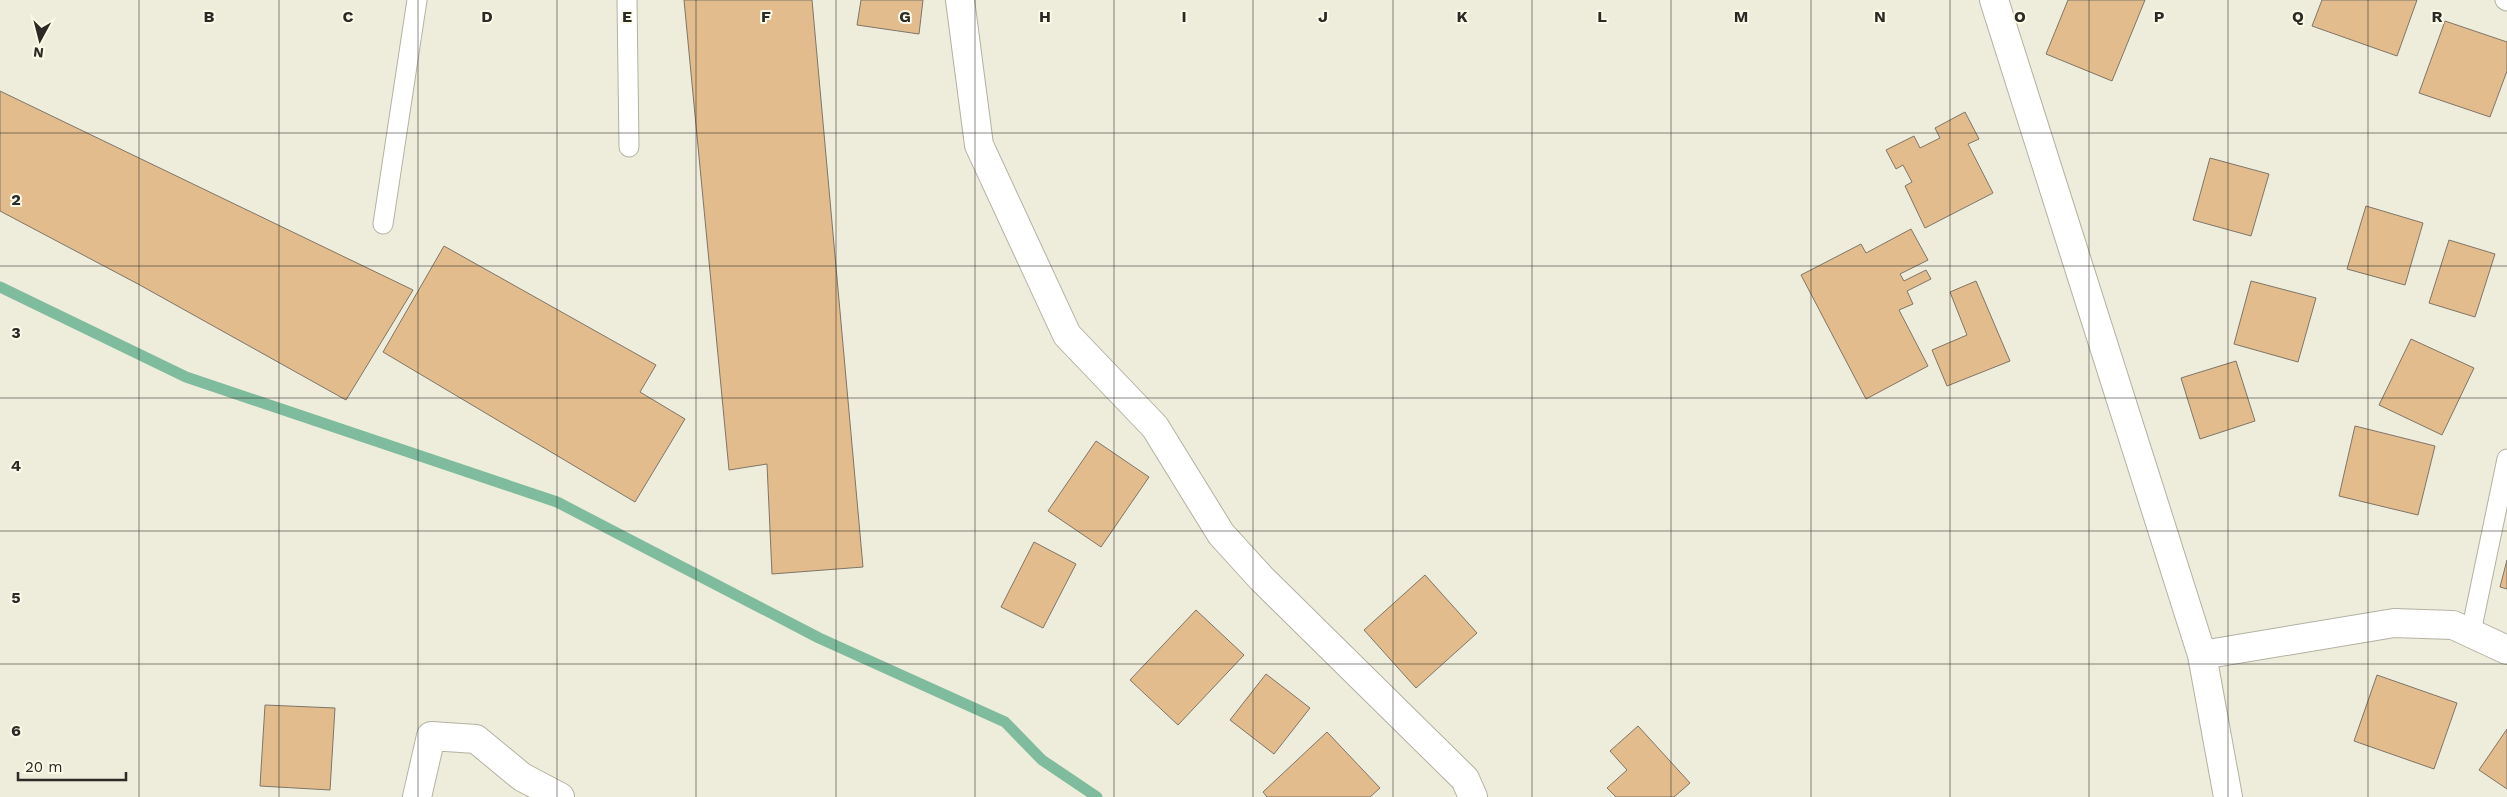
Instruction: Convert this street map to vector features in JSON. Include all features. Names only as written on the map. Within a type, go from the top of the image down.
[{"type":"street","points":[[960,0],[979,145],[1067,335],[1155,427],[1221,534],[1261,578],[1465,779],[1473,797]]},
{"type":"street","points":[[1994,0],[2202,655],[2228,797]]},
{"type":"street","points":[[2202,655],[2394,623],[2453,625],[2507,650]]},
{"type":"street","points":[[417,797],[431,736],[476,739],[522,777],[560,797]]},
{"type":"lane","points":[[383,224],[417,0]]},
{"type":"lane","points":[[627,0],[629,147]]},
{"type":"lane","points":[[2471,632],[2507,459]]},
{"type":"building","points":[[684,0],[812,0],[863,567],[772,574],[767,464],[729,470]]},
{"type":"building","points":[[861,0],[923,0],[919,34],[857,25]]},
{"type":"building","points":[[2068,0],[2145,0],[2112,81],[2046,54]]},
{"type":"building","points":[[2322,0],[2417,0],[2397,56],[2312,26]]},
{"type":"building","points":[[2445,21],[2507,42],[2507,71],[2490,117],[2419,93]]},
{"type":"building","points":[[0,91],[413,290],[346,400],[138,284],[0,211]]},
{"type":"building","points":[[1965,112],[1979,139],[1968,144],[1993,193],[1925,228],[1905,186],[1912,182],[1903,165],[1896,169],[1886,150],[1914,136],[1920,148],[1940,138],[1935,128]]},
{"type":"building","points":[[2210,158],[2269,174],[2251,236],[2193,220]]},
{"type":"building","points":[[2366,206],[2423,223],[2405,285],[2347,269]]},
{"type":"building","points":[[1911,229],[1928,260],[1900,274],[1904,281],[1926,270],[1931,279],[1907,291],[1913,304],[1899,310],[1928,366],[1866,399],[1801,275],[1861,244],[1866,253]]},
{"type":"building","points":[[2449,240],[2495,254],[2475,317],[2429,303]]},
{"type":"building","points":[[444,246],[656,365],[640,392],[685,419],[635,502],[383,352]]},
{"type":"building","points":[[1976,281],[2010,361],[1947,386],[1932,350],[1967,335],[1950,292]]},
{"type":"building","points":[[2251,281],[2316,298],[2298,362],[2234,344]]},
{"type":"building","points":[[2411,339],[2474,368],[2442,435],[2379,405]]},
{"type":"building","points":[[2236,361],[2255,421],[2200,439],[2181,378]]},
{"type":"building","points":[[2355,426],[2435,446],[2418,515],[2339,496]]},
{"type":"building","points":[[1096,441],[1149,477],[1101,547],[1048,511]]},
{"type":"building","points":[[1034,542],[1076,564],[1043,628],[1001,607]]},
{"type":"building","points":[[2507,560],[2507,589],[2500,587]]},
{"type":"building","points":[[1425,575],[1477,633],[1416,688],[1364,630]]},
{"type":"building","points":[[1196,610],[1244,655],[1178,725],[1130,680]]},
{"type":"building","points":[[1266,674],[1310,708],[1274,754],[1230,720]]},
{"type":"building","points":[[2377,675],[2457,703],[2434,769],[2354,741]]},
{"type":"building","points":[[265,705],[335,708],[330,790],[260,786]]},
{"type":"building","points":[[1638,726],[1690,783],[1674,797],[1616,797],[1607,788],[1627,770],[1610,751]]},
{"type":"building","points":[[2507,729],[2507,789],[2479,770]]},
{"type":"building","points":[[1327,732],[1380,788],[1370,797],[1267,797],[1263,792]]},
{"type":"waterway","points":[[0,287],[186,377],[557,502],[819,638],[1005,722],[1042,760],[1097,797]]}]
